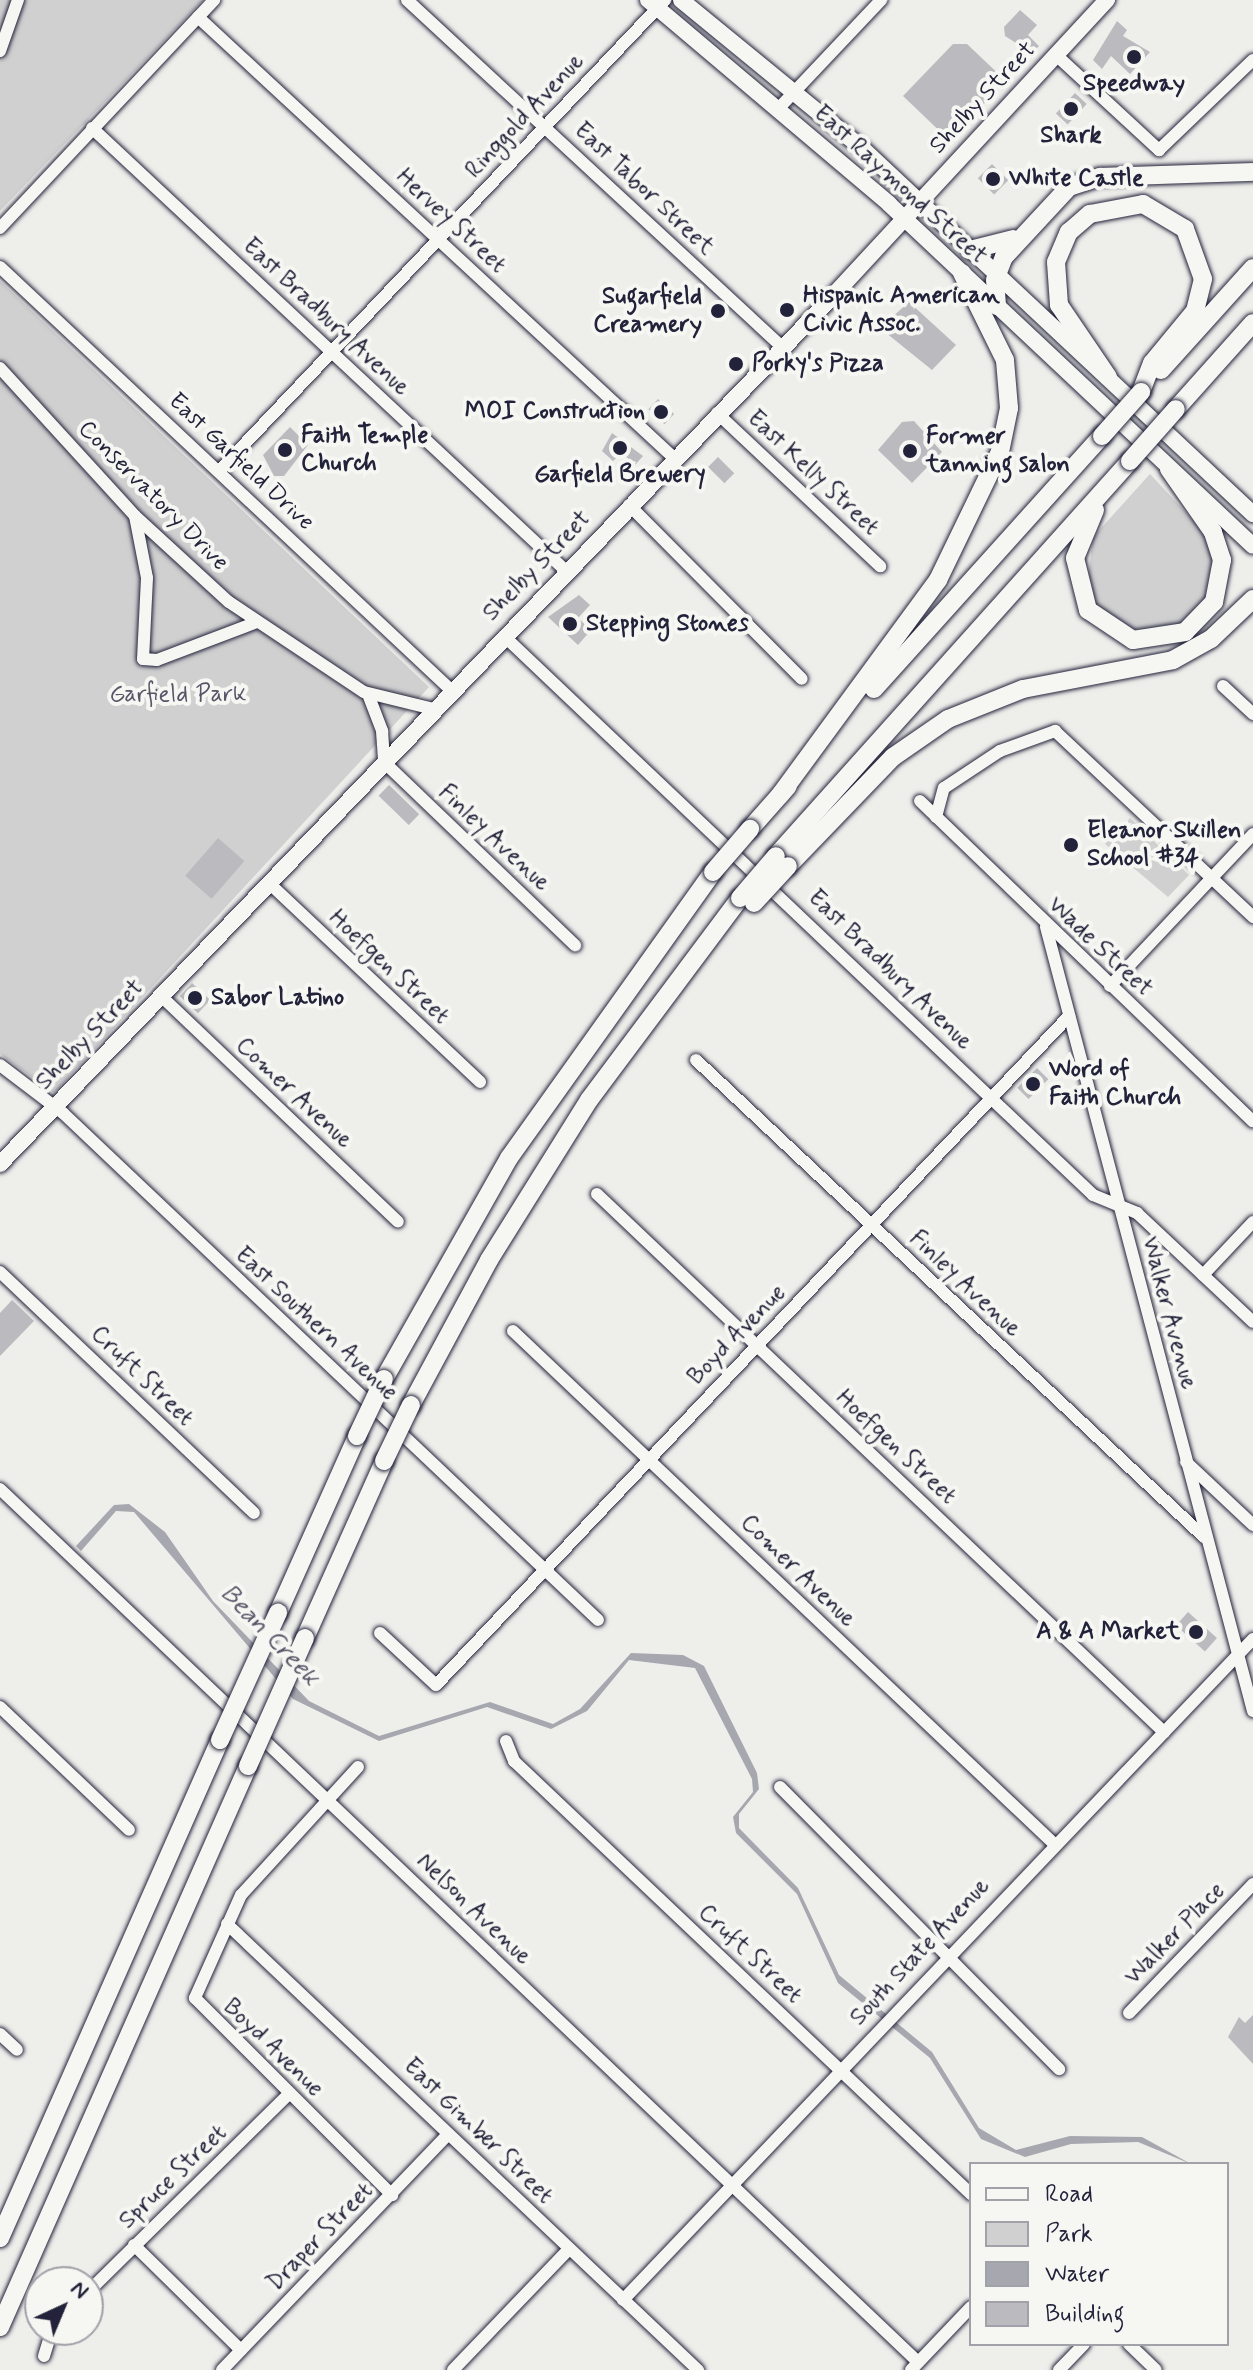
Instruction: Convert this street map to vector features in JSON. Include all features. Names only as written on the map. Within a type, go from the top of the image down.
[{"type":"highway","points":[[997,306],[996,274],[1022,233],[1065,190],[1087,179],[1253,172]]},
{"type":"highway","points":[[1108,377],[1061,309],[1054,273],[1073,228],[1095,211],[1126,203],[1177,221],[1194,242],[1203,273],[1195,311],[1146,384]]},
{"type":"highway","points":[[970,250],[993,250],[1022,233]]},
{"type":"highway","points":[[0,2238],[357,1436],[384,1379],[509,1158],[713,872],[1146,384],[1253,268]]},
{"type":"highway","points":[[780,795],[932,590],[1000,452],[1009,398],[1005,360],[962,273]]},
{"type":"highway","points":[[0,2327],[384,1461],[411,1405],[503,1237],[653,1007],[1253,323]]},
{"type":"highway","points":[[1111,482],[1077,549],[1077,587],[1111,631],[1167,639],[1210,610],[1223,567],[1213,532],[1169,469]]},
{"type":"highway","points":[[782,861],[887,763],[935,726],[1023,689],[1173,660],[1211,639],[1253,599]]},
{"type":"main road","name":"East Raymond Street","points":[[681,0],[794,92],[920,203],[1253,514]]},
{"type":"main road","name":"Shelby Street","points":[[0,1164],[905,219],[1107,0]]},
{"type":"main road","name":"East Raymond Street","points":[[656,3],[905,219],[1253,546]]},
{"type":"street","points":[[0,51],[18,0]]},
{"type":"street","points":[[0,228],[214,0]]},
{"type":"street","name":"East Tabor Street","points":[[407,0],[781,346]]},
{"type":"street","points":[[779,108],[881,0]]},
{"type":"street","name":"Ringgold Avenue","points":[[219,471],[544,127],[656,3]]},
{"type":"street","name":"Hervey Street","points":[[198,17],[674,458]]},
{"type":"street","points":[[1055,54],[1159,150],[1253,60]]},
{"type":"street","name":"East Bradbury Avenue","points":[[92,128],[566,571]]},
{"type":"street","name":"East Garfield Drive","points":[[0,267],[452,691]]},
{"type":"street","name":"Conservatory Drive","points":[[0,368],[135,516],[257,622],[368,694],[434,709]]},
{"type":"street","name":"East Kelly Street","points":[[717,413],[880,566]]},
{"type":"street","points":[[629,505],[802,679]]},
{"type":"street","points":[[135,516],[147,578],[143,659],[157,660],[257,622]]},
{"type":"street","name":"East Bradbury Avenue","points":[[504,636],[1093,1195],[1137,1213],[1253,1322]]},
{"type":"street","points":[[1223,686],[1253,714]]},
{"type":"street","points":[[368,694],[382,731],[384,762]]},
{"type":"street","points":[[936,817],[944,788],[989,758],[1047,730],[1064,737],[1253,917]]},
{"type":"street","name":"Finley Avenue","points":[[384,762],[575,945]]},
{"type":"street","name":"Wade Street","points":[[920,801],[1046,927],[1253,1121]]},
{"type":"street","points":[[1110,986],[1253,834]]},
{"type":"street","name":"Hoefgen Street","points":[[269,883],[480,1082]]},
{"type":"street","name":"Walker Avenue","points":[[1046,927],[1117,1206],[1253,1711]]},
{"type":"street","name":"Comer Avenue","points":[[161,996],[398,1222]]},
{"type":"street","name":"Boyd Avenue","points":[[380,1633],[436,1685],[1069,1016]]},
{"type":"street","name":"Finley Avenue","points":[[696,1060],[1206,1539]]},
{"type":"street","name":"East Southern Avenue","points":[[0,1065],[55,1106],[598,1620]]},
{"type":"street","name":"Hoefgen Street","points":[[597,1194],[1164,1732]]},
{"type":"street","points":[[1203,1275],[1253,1222]]},
{"type":"street","name":"Cruft Street","points":[[0,1272],[254,1513]]},
{"type":"street","name":"Comer Avenue","points":[[513,1331],[1052,1842]]},
{"type":"street","points":[[1186,1462],[1253,1525]]},
{"type":"street","name":"Nelson Avenue","points":[[0,1489],[732,2185],[914,2366]]},
{"type":"street","name":"South State Avenue","points":[[623,2300],[1052,1842],[1253,1639]]},
{"type":"street","points":[[0,1707],[129,1830]]},
{"type":"street","name":"Cruft Street","points":[[506,1741],[514,1761],[969,2192]]},
{"type":"street","name":"Boyd Avenue","points":[[358,1767],[251,1881],[196,1990],[198,2007],[392,2195]]},
{"type":"street","points":[[780,1787],[1059,2069]]},
{"type":"street","name":"Walker Place","points":[[1129,2013],[1253,1884]]},
{"type":"street","name":"East Gimber Street","points":[[227,1924],[691,2368]]},
{"type":"street","points":[[0,2034],[17,2050]]},
{"type":"street","name":"Spruce Street","points":[[104,2276],[289,2094]]},
{"type":"street","name":"Draper Street","points":[[222,2370],[448,2134]]},
{"type":"street","points":[[134,2245],[241,2350]]},
{"type":"street","points":[[453,2370],[569,2249]]},
{"type":"street","points":[[914,2366],[969,2309]]},
{"type":"street","points":[[44,2356],[47,2346]]},
{"type":"street","points":[[1059,2370],[1082,2346]]},
{"type":"street","points":[[1131,2346],[1156,2370]]},
{"type":"green space","points":[[0,0],[203,0],[0,211]]},
{"type":"green space","name":"Garfield Park","points":[[0,281],[429,687],[54,1093],[0,1054]]},
{"type":"green space","points":[[1150,474],[1205,533],[1217,564],[1205,606],[1176,631],[1120,628],[1099,612],[1087,587],[1093,537]]},
{"type":"green space","points":[[1130,818],[1189,875],[1168,897],[1105,844]]},
{"type":"water","name":"Bean Creek","points":[[129,1504],[165,1532],[213,1601],[309,1701],[379,1736],[490,1702],[553,1724],[580,1709],[631,1653],[683,1655],[704,1666],[757,1773],[759,1789],[739,1814],[739,1828],[798,1888],[839,1975],[932,2052],[979,2128],[1016,2150],[1070,2136],[1142,2137],[1187,2162],[1138,2142],[1071,2144],[1025,2157],[981,2139],[930,2058],[838,1983],[797,1894],[736,1833],[733,1817],[753,1792],[752,1779],[695,1668],[629,1660],[587,1711],[551,1729],[487,1707],[379,1741],[293,1699],[134,1512],[116,1511],[81,1551],[76,1546],[114,1505]]},
{"type":"building","points":[[1020,10],[1037,25],[1028,35],[1039,46],[1032,53],[1005,36],[1004,27]]},
{"type":"building","name":"Speedway","points":[[1117,21],[1127,30],[1123,36],[1150,52],[1130,74],[1111,56],[1102,69],[1093,60]]},
{"type":"building","points":[[953,44],[967,44],[1006,81],[949,140],[903,96]]},
{"type":"building","name":"Shark","points":[[1075,93],[1087,104],[1068,124],[1056,113]]},
{"type":"building","name":"White Castle","points":[[992,164],[1008,180],[994,194],[978,178]]},
{"type":"building","points":[[909,302],[956,345],[932,370],[880,328]]},
{"type":"building","name":"MOI Construction","points":[[658,399],[674,414],[665,424],[648,409]]},
{"type":"building","name":"Former tanning salon","points":[[914,421],[942,452],[912,483],[878,450],[902,422]]},
{"type":"building","name":"Faith Temple Church","points":[[290,427],[308,445],[284,476],[274,476],[263,455]]},
{"type":"building","name":"Garfield Brewery","points":[[612,433],[643,456],[635,465],[622,453],[613,461],[602,451]]},
{"type":"building","points":[[718,457],[734,473],[724,483],[708,467]]},
{"type":"building","name":"Stepping Stones","points":[[579,595],[590,605],[578,618],[591,630],[578,645],[548,617]]},
{"type":"building","points":[[389,785],[419,814],[409,825],[379,796]]},
{"type":"building","points":[[218,838],[244,861],[212,899],[185,876]]},
{"type":"building","name":"Sabor Latino","points":[[192,983],[210,1000],[198,1013],[180,996]]},
{"type":"building","name":"Word of Faith Church","points":[[1037,1068],[1048,1079],[1029,1099],[1017,1088]]},
{"type":"building","points":[[12,1300],[34,1321],[0,1356],[0,1313]]},
{"type":"building","name":"A & A Market","points":[[1188,1612],[1217,1638],[1205,1651],[1176,1625]]},
{"type":"building","points":[[1253,2015],[1253,2064],[1228,2037],[1239,2017],[1245,2023]]},
{"type":"place","name":"Speedway","points":[[1134,57]]},
{"type":"place","name":"Shark","points":[[1071,109]]},
{"type":"place","name":"White Castle","points":[[993,179]]},
{"type":"place","name":"Hispanic American Civic Assoc.","points":[[787,310]]},
{"type":"place","name":"Sugarfield Creamery","points":[[718,311]]},
{"type":"place","name":"Porky's Pizza","points":[[736,364]]},
{"type":"place","name":"MOI Construction","points":[[661,412]]},
{"type":"place","name":"Garfield Brewery","points":[[620,448]]},
{"type":"place","name":"Faith Temple Church","points":[[285,450]]},
{"type":"place","name":"Former tanning salon","points":[[910,451]]},
{"type":"place","name":"Stepping Stones","points":[[570,624]]},
{"type":"place","name":"Eleanor Skillen School #34","points":[[1071,845]]},
{"type":"place","name":"Sabor Latino","points":[[195,998]]},
{"type":"place","name":"Word of Faith Church","points":[[1033,1084]]},
{"type":"place","name":"A & A Market","points":[[1196,1632]]}]
